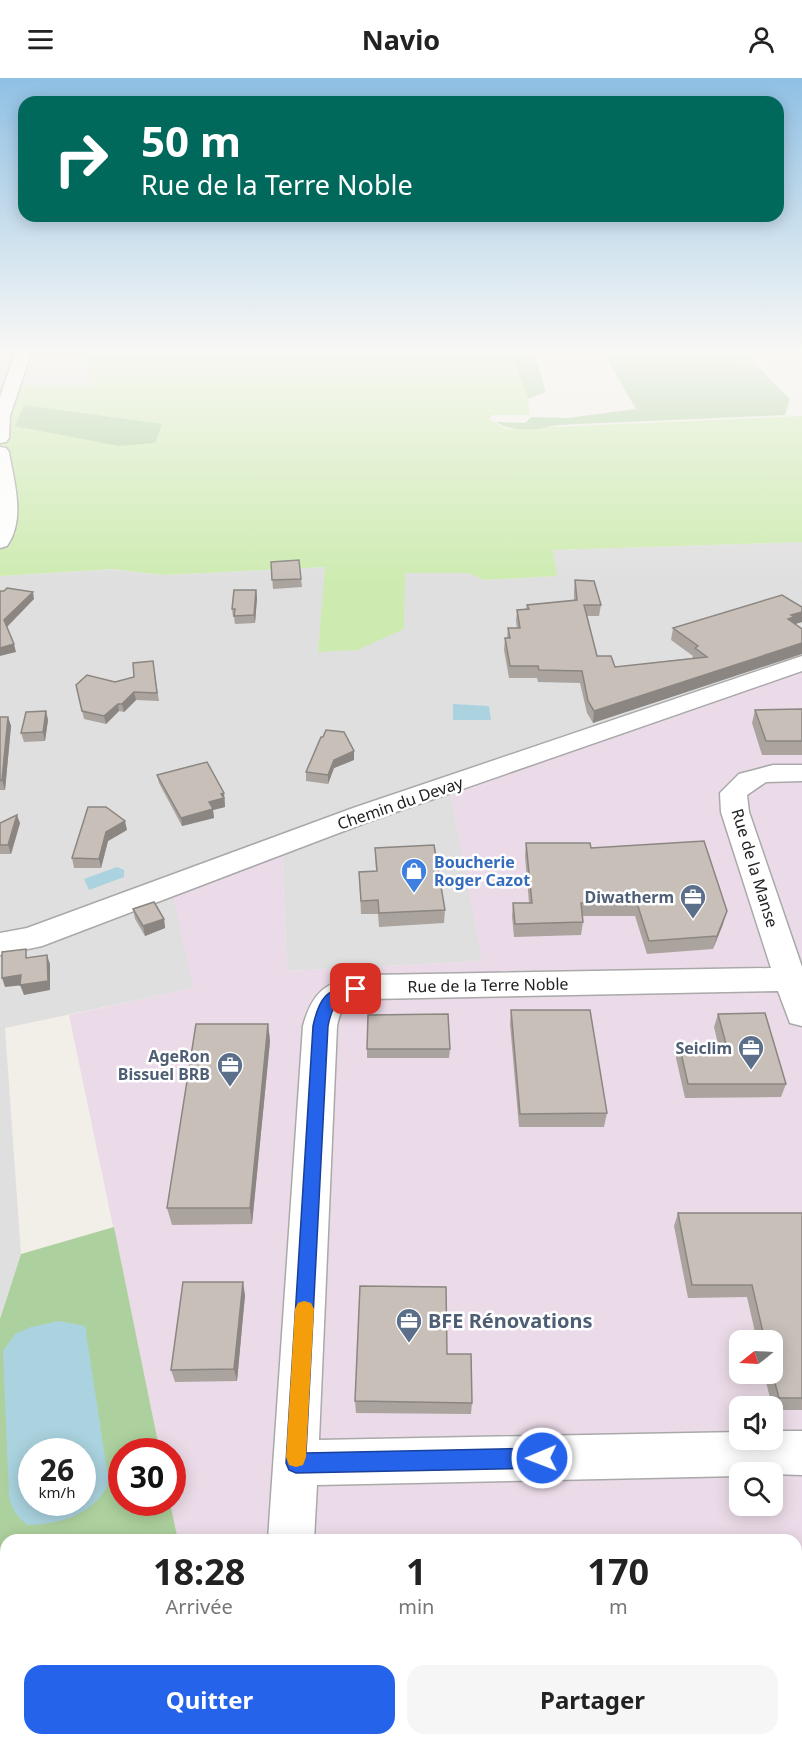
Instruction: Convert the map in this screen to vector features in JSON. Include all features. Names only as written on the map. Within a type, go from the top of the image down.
[{"type":"street","points":[[0,452],[7,507],[5,534],[0,542]]},
{"type":"street","name":"Chemin du Devay","points":[[0,944],[31,938],[363,814],[802,663]]},
{"type":"street","name":"Rue de la Manse","points":[[802,773],[762,773],[744,781],[733,793],[735,812],[802,1014]]},
{"type":"street","name":"Rue de la Terre Noble","points":[[291,1534],[320,1026],[324,1006],[333,997],[345,991],[372,987],[790,979]]},
{"type":"street","points":[[296,1463],[802,1453]]},
{"type":"shaded area","points":[[802,542],[802,670],[450,790],[483,961],[287,971],[282,856],[194,988],[5,1028],[21,1254],[0,1319],[0,576],[113,569],[162,575],[326,567],[318,652],[404,573],[468,573],[484,580],[556,576],[552,550]]},
{"type":"shaded area","points":[[802,670],[802,1534],[177,1534],[173,1516],[186,1516],[186,1438],[157,1438],[69,1015],[193,988],[172,891],[282,856],[287,971],[482,961],[450,790]]},
{"type":"green space","points":[[0,428],[802,428],[802,542],[553,550],[557,576],[484,580],[468,573],[405,573],[404,629],[358,650],[318,652],[325,567],[162,575],[113,569],[0,576]]},
{"type":"green space","points":[[24,428],[161,428],[155,443],[119,446]]},
{"type":"green space","points":[[510,428],[543,428],[526,430]]},
{"type":"green space","points":[[114,1227],[157,1438],[108,1438],[108,1516],[173,1516],[177,1534],[0,1534],[0,1319],[21,1254]]},
{"type":"water","points":[[453,704],[489,706],[491,720],[453,720]]},
{"type":"water","points":[[117,867],[124,870],[124,877],[89,890],[84,879]]},
{"type":"water","points":[[59,1321],[85,1326],[108,1476],[108,1485],[96,1502],[96,1438],[18,1438],[18,1516],[15,1513],[9,1498],[3,1351],[15,1334],[31,1327]]},
{"type":"water","points":[[18,1516],[75,1516],[51,1523],[27,1525]]},
{"type":"building","points":[[299,560],[301,579],[272,580],[271,562]]},
{"type":"building","points":[[575,580],[594,581],[601,605],[584,605],[597,656],[611,656],[615,667],[707,657],[695,648],[698,646],[673,628],[782,595],[802,607],[802,612],[791,615],[794,617],[788,619],[802,629],[802,643],[594,711],[588,701],[582,671],[539,670],[538,666],[510,666],[505,638],[510,638],[508,628],[520,628],[517,610],[529,609],[527,605],[577,600]]},
{"type":"building","points":[[7,588],[33,592],[4,620],[14,644],[0,648],[0,591]]},
{"type":"building","points":[[234,590],[256,590],[254,615],[234,616],[235,609],[232,609]]},
{"type":"building","points":[[153,661],[157,693],[134,692],[122,704],[118,704],[104,716],[82,711],[76,685],[87,675],[115,682],[134,677],[133,663]]},
{"type":"building","points":[[802,709],[802,741],[766,741],[755,710]]},
{"type":"building","points":[[46,711],[43,732],[21,733],[26,712]]},
{"type":"building","points":[[0,717],[8,717],[2,780],[0,781]]},
{"type":"building","points":[[326,730],[344,732],[354,751],[334,760],[328,775],[306,772],[321,737]]},
{"type":"building","points":[[207,762],[224,793],[221,794],[224,798],[209,802],[213,809],[181,818],[157,775]]},
{"type":"building","points":[[88,807],[106,807],[125,821],[106,832],[99,859],[72,858]]},
{"type":"building","points":[[17,815],[8,845],[0,845],[0,823]]},
{"type":"building","points":[[704,841],[727,911],[717,936],[649,941],[637,903],[581,903],[583,922],[515,924],[513,903],[532,903],[526,843],[590,843],[591,848]]},
{"type":"building","points":[[434,845],[445,910],[379,913],[378,900],[361,901],[359,872],[377,871],[375,848]]},
{"type":"building","points":[[154,902],[164,919],[143,926],[133,909]]},
{"type":"building","points":[[26,949],[26,958],[47,955],[48,981],[20,985],[21,975],[2,978],[2,952]]},
{"type":"building","points":[[511,1010],[590,1010],[607,1113],[520,1114]]},
{"type":"building","points":[[765,1013],[786,1084],[688,1084],[679,1044],[726,1044],[718,1014]]},
{"type":"building","points":[[448,1014],[450,1049],[367,1049],[368,1015]]},
{"type":"building","points":[[196,1024],[268,1024],[250,1208],[167,1208]]},
{"type":"building","points":[[678,1213],[802,1213],[802,1398],[778,1396],[775,1384],[783,1384],[783,1330],[762,1330],[752,1285],[692,1285]]},
{"type":"building","points":[[183,1282],[243,1282],[234,1369],[171,1370]]},
{"type":"building","points":[[360,1286],[446,1287],[447,1354],[471,1354],[472,1403],[355,1401]]},
{"type":"slow traffic","points":[[296,1457],[304,1309]]},
{"type":"place","name":"Boucherie Roger Cazot","points":[[414,894]]},
{"type":"place","name":"Diwatherm","points":[[693,920]]},
{"type":"place","name":"Seiclim","points":[[751,1071]]},
{"type":"place","name":"AgeRon Bissuel BRB","points":[[230,1088]]},
{"type":"place","name":"BFE Rénovations","points":[[409,1344]]},
{"type":"route","points":[[356,989],[333,997],[324,1006],[320,1026],[296,1463],[542,1458]]}]
